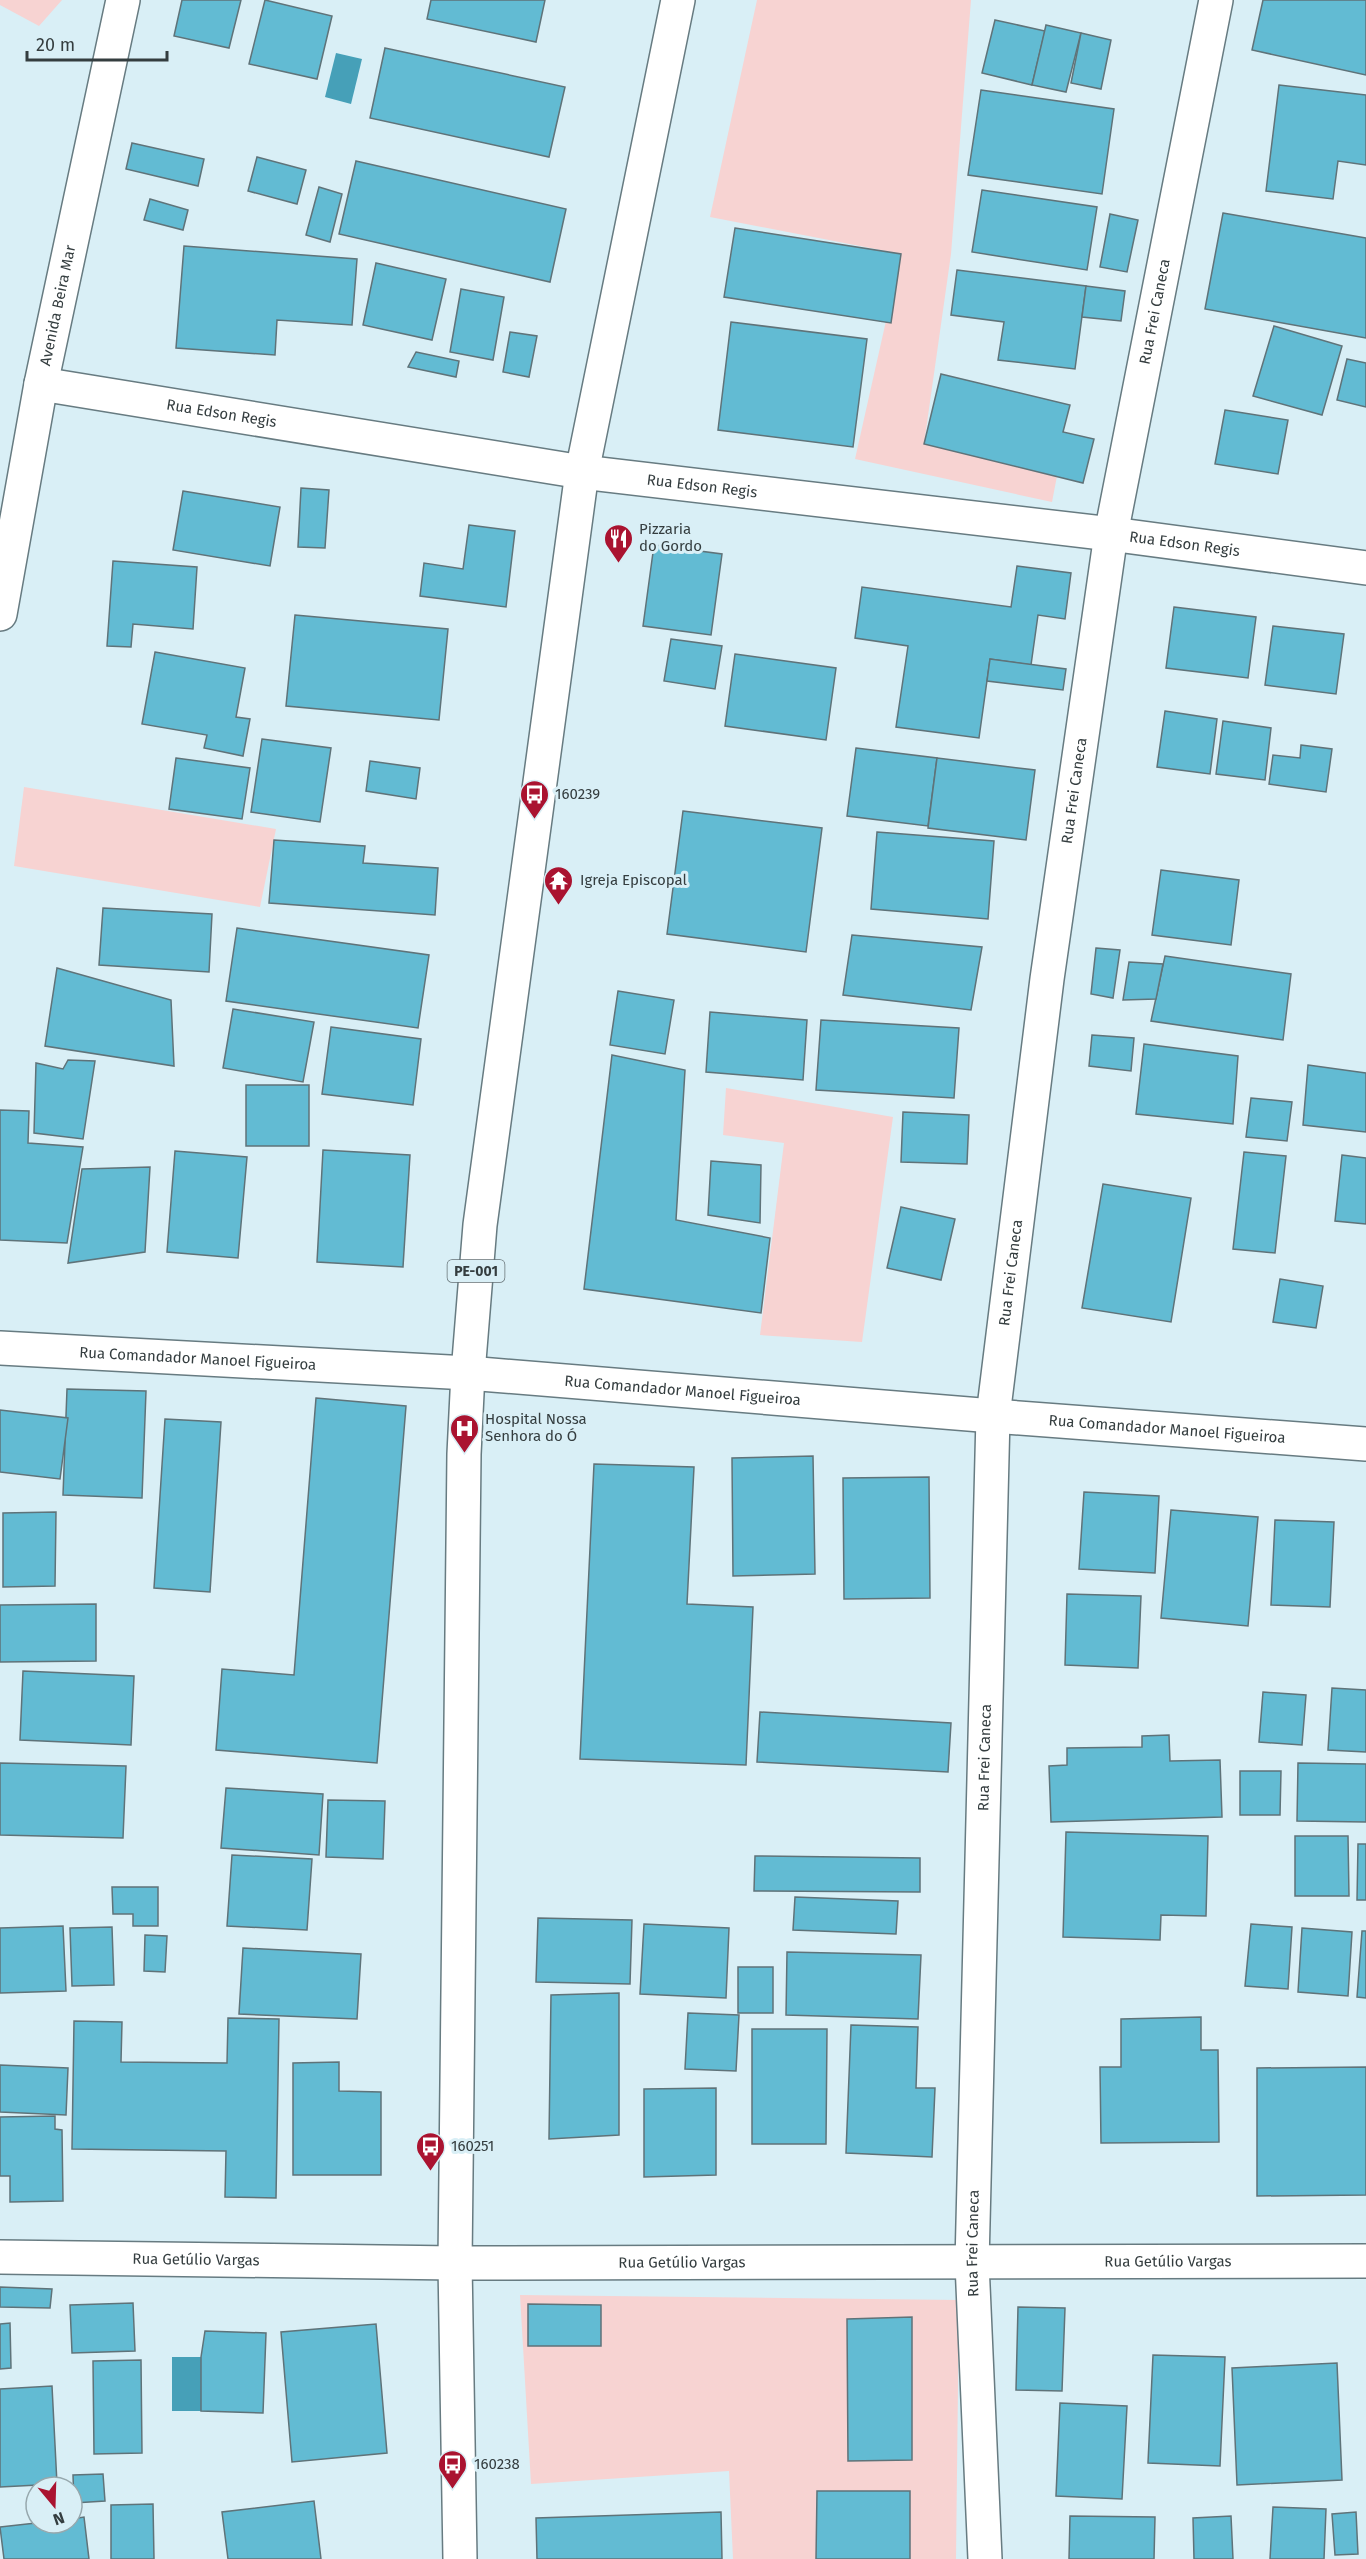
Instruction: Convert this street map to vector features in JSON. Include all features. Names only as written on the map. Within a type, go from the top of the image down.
[{"type":"street","name":"Avenida Beira Mar","points":[[0,614],[41,384],[123,0]]},
{"type":"street","name":"PE-001","points":[[460,2559],[455,2264],[464,1475],[468,1373],[480,1225],[582,472],[678,0]]},
{"type":"street","name":"Rua Frei Caneca","points":[[985,2559],[972,2263],[993,1416],[1047,979],[1111,534],[1216,0]]},
{"type":"street","name":"Rua Edson Regis","points":[[41,384],[582,472],[1111,534],[1366,568]]},
{"type":"street","name":"Rua Comandador Manoel Figueiroa","points":[[0,1348],[468,1373],[1366,1444]]},
{"type":"street","name":"Rua Getúlio Vargas","points":[[0,2257],[455,2264],[1366,2261]]},
{"type":"shaded area","points":[[0,0],[62,0],[39,26],[0,5]]},
{"type":"shaded area","points":[[757,0],[971,0],[951,254],[924,444],[1057,476],[1052,502],[855,459],[901,254],[710,217]]},
{"type":"shaded area","points":[[24,787],[276,829],[260,907],[14,866]]},
{"type":"shaded area","points":[[726,1088],[893,1117],[862,1342],[760,1335],[784,1143],[723,1135]]},
{"type":"shaded area","points":[[520,2295],[959,2300],[956,2559],[733,2559],[729,2471],[531,2484]]},
{"type":"water","points":[[336,53],[362,59],[351,104],[325,97]]},
{"type":"water","points":[[172,2357],[201,2357],[201,2411],[172,2411]]},
{"type":"building","points":[[182,0],[241,0],[229,48],[174,36]]},
{"type":"building","points":[[265,0],[332,16],[317,79],[249,64]]},
{"type":"building","points":[[431,0],[545,0],[536,42],[427,19]]},
{"type":"building","points":[[1263,0],[1366,0],[1366,75],[1252,50]]},
{"type":"building","points":[[995,20],[1045,31],[1032,85],[982,73]]},
{"type":"building","points":[[1046,25],[1081,33],[1066,92],[1032,85]]},
{"type":"building","points":[[1081,33],[1111,40],[1101,89],[1071,83]]},
{"type":"building","points":[[385,48],[565,87],[549,157],[370,118]]},
{"type":"building","points":[[1279,85],[1366,95],[1366,165],[1338,161],[1333,199],[1266,191]]},
{"type":"building","points":[[981,90],[1114,109],[1102,194],[968,175]]},
{"type":"building","points":[[132,143],[204,159],[198,186],[126,169]]},
{"type":"building","points":[[257,157],[306,170],[297,204],[248,191]]},
{"type":"building","points":[[356,161],[566,209],[550,282],[339,234]]},
{"type":"building","points":[[319,187],[342,194],[330,242],[306,235]]},
{"type":"building","points":[[982,190],[1097,207],[1087,270],[972,252]]},
{"type":"building","points":[[150,199],[188,210],[183,230],[144,220]]},
{"type":"building","points":[[1223,213],[1366,238],[1366,338],[1205,309]]},
{"type":"building","points":[[1110,214],[1138,220],[1127,272],[1100,267]]},
{"type":"building","points":[[735,228],[901,254],[891,323],[724,297]]},
{"type":"building","points":[[184,246],[357,259],[352,325],[277,320],[275,355],[176,348]]},
{"type":"building","points":[[376,263],[446,279],[432,340],[363,325]]},
{"type":"building","points":[[957,270],[1086,286],[1075,369],[998,360],[1004,322],[951,315]]},
{"type":"building","points":[[1086,286],[1125,291],[1121,321],[1082,317]]},
{"type":"building","points":[[461,289],[504,297],[493,360],[450,352]]},
{"type":"building","points":[[731,322],[867,339],[853,447],[718,430]]},
{"type":"building","points":[[1274,326],[1342,346],[1322,415],[1253,396]]},
{"type":"building","points":[[510,332],[537,336],[529,377],[503,372]]},
{"type":"building","points":[[416,352],[459,361],[456,377],[408,367]]},
{"type":"building","points":[[1347,359],[1366,363],[1366,407],[1337,400]]},
{"type":"building","points":[[941,374],[1070,405],[1063,432],[1094,439],[1083,483],[924,444]]},
{"type":"building","points":[[1225,410],[1288,420],[1278,474],[1215,464]]},
{"type":"building","points":[[301,488],[329,490],[325,548],[298,547]]},
{"type":"building","points":[[183,491],[280,507],[270,566],[173,550]]},
{"type":"building","points":[[469,525],[515,531],[506,607],[420,596],[424,563],[463,569]]},
{"type":"building","points":[[654,545],[722,554],[711,635],[643,626]]},
{"type":"building","points":[[113,561],[197,567],[193,629],[133,624],[131,647],[107,646]]},
{"type":"building","points":[[1017,566],[1071,573],[1065,619],[1038,615],[1031,665],[990,659],[979,738],[896,727],[908,646],[855,638],[862,587],[1011,607]]},
{"type":"building","points":[[1174,607],[1256,617],[1248,678],[1166,668]]},
{"type":"building","points":[[295,615],[448,629],[439,720],[286,706]]},
{"type":"building","points":[[1273,626],[1344,634],[1336,694],[1265,685]]},
{"type":"building","points":[[671,639],[722,646],[715,689],[664,681]]},
{"type":"building","points":[[155,652],[245,668],[236,717],[250,719],[243,756],[204,748],[207,735],[142,724]]},
{"type":"building","points":[[735,654],[836,668],[826,740],[725,726]]},
{"type":"building","points":[[990,659],[1066,669],[1063,690],[987,681]]},
{"type":"building","points":[[1165,711],[1217,719],[1210,774],[1157,767]]},
{"type":"building","points":[[1223,721],[1271,728],[1265,780],[1216,774]]},
{"type":"building","points":[[262,739],[331,748],[320,822],[251,812]]},
{"type":"building","points":[[1301,745],[1332,749],[1326,792],[1269,784],[1273,755],[1300,758]]},
{"type":"building","points":[[856,748],[937,758],[928,826],[847,816]]},
{"type":"building","points":[[176,758],[250,768],[242,819],[169,809]]},
{"type":"building","points":[[937,758],[1035,770],[1026,840],[928,828]]},
{"type":"building","points":[[370,761],[420,768],[416,799],[366,791]]},
{"type":"building","points":[[683,811],[822,828],[806,952],[667,934]]},
{"type":"building","points":[[877,832],[994,841],[988,919],[871,909]]},
{"type":"building","points":[[274,840],[365,846],[363,863],[438,868],[435,915],[269,903]]},
{"type":"building","points":[[1161,870],[1239,880],[1231,945],[1152,935]]},
{"type":"building","points":[[103,908],[212,914],[209,972],[99,965]]},
{"type":"building","points":[[237,928],[429,955],[418,1028],[226,1001]]},
{"type":"building","points":[[852,935],[982,947],[971,1010],[843,995]]},
{"type":"building","points":[[1096,948],[1120,950],[1113,998],[1091,994]]},
{"type":"building","points":[[1165,956],[1291,974],[1283,1040],[1151,1021]]},
{"type":"building","points":[[1129,962],[1163,964],[1156,999],[1123,1000]]},
{"type":"building","points":[[57,968],[171,1000],[174,1066],[45,1046]]},
{"type":"building","points":[[618,991],[674,1000],[665,1054],[610,1045]]},
{"type":"building","points":[[233,1009],[314,1022],[303,1082],[223,1068]]},
{"type":"building","points":[[710,1012],[807,1020],[803,1080],[706,1072]]},
{"type":"building","points":[[821,1020],[959,1028],[954,1098],[816,1090]]},
{"type":"building","points":[[331,1027],[421,1039],[413,1105],[322,1094]]},
{"type":"building","points":[[1092,1035],[1134,1038],[1131,1071],[1089,1066]]},
{"type":"building","points":[[1144,1044],[1238,1056],[1233,1124],[1136,1114]]},
{"type":"building","points":[[612,1055],[685,1070],[676,1220],[770,1238],[761,1313],[584,1289]]},
{"type":"building","points":[[68,1060],[95,1061],[83,1139],[34,1133],[36,1063],[63,1069]]},
{"type":"building","points":[[1308,1065],[1366,1073],[1366,1132],[1303,1125]]},
{"type":"building","points":[[246,1085],[309,1085],[309,1146],[246,1146]]},
{"type":"building","points":[[1251,1098],[1292,1102],[1287,1141],[1246,1137]]},
{"type":"building","points":[[0,1110],[29,1111],[28,1143],[83,1147],[67,1243],[0,1240]]},
{"type":"building","points":[[903,1112],[969,1115],[967,1164],[901,1162]]},
{"type":"building","points":[[323,1150],[410,1155],[403,1267],[317,1262]]},
{"type":"building","points":[[175,1151],[247,1157],[238,1258],[167,1252]]},
{"type":"building","points":[[1244,1152],[1286,1156],[1275,1253],[1233,1249]]},
{"type":"building","points":[[1342,1155],[1366,1158],[1366,1224],[1335,1221]]},
{"type":"building","points":[[711,1161],[761,1165],[760,1223],[708,1215]]},
{"type":"building","points":[[150,1167],[145,1252],[68,1263],[82,1169]]},
{"type":"building","points":[[1103,1184],[1191,1198],[1171,1322],[1082,1308]]},
{"type":"building","points":[[901,1207],[955,1219],[941,1280],[887,1268]]},
{"type":"building","points":[[1280,1279],[1323,1286],[1316,1328],[1273,1322]]},
{"type":"building","points":[[67,1389],[146,1391],[142,1498],[63,1495]]},
{"type":"building","points":[[316,1398],[406,1406],[377,1763],[216,1750],[222,1669],[294,1675]]},
{"type":"building","points":[[0,1410],[68,1418],[60,1479],[0,1472]]},
{"type":"building","points":[[165,1419],[221,1422],[210,1592],[154,1588]]},
{"type":"building","points":[[813,1456],[815,1574],[733,1576],[732,1458]]},
{"type":"building","points":[[594,1464],[694,1467],[687,1604],[753,1607],[746,1765],[580,1759]]},
{"type":"building","points":[[929,1477],[930,1598],[844,1599],[843,1478]]},
{"type":"building","points":[[1084,1492],[1159,1496],[1155,1573],[1079,1569]]},
{"type":"building","points":[[1171,1510],[1258,1517],[1248,1626],[1161,1618]]},
{"type":"building","points":[[56,1512],[55,1586],[3,1587],[3,1513]]},
{"type":"building","points":[[1275,1520],[1334,1522],[1330,1607],[1271,1605]]},
{"type":"building","points":[[1067,1594],[1141,1596],[1138,1668],[1065,1665]]},
{"type":"building","points":[[96,1604],[96,1661],[0,1662],[0,1605]]},
{"type":"building","points":[[23,1671],[134,1676],[131,1745],[20,1740]]},
{"type":"building","points":[[1332,1688],[1366,1690],[1366,1752],[1328,1750]]},
{"type":"building","points":[[1263,1692],[1306,1695],[1302,1745],[1259,1742]]},
{"type":"building","points":[[760,1712],[951,1723],[948,1772],[757,1762]]},
{"type":"building","points":[[1169,1735],[1170,1761],[1220,1760],[1222,1817],[1051,1822],[1049,1766],[1067,1765],[1067,1748],[1142,1747],[1142,1736]]},
{"type":"building","points":[[0,1763],[126,1766],[123,1838],[0,1835]]},
{"type":"building","points":[[1298,1763],[1366,1764],[1366,1822],[1297,1821]]},
{"type":"building","points":[[1240,1771],[1281,1771],[1280,1815],[1240,1815]]},
{"type":"building","points":[[226,1788],[323,1794],[319,1855],[221,1848]]},
{"type":"building","points":[[328,1800],[385,1801],[383,1859],[326,1857]]},
{"type":"building","points":[[1066,1832],[1208,1836],[1206,1916],[1161,1915],[1160,1940],[1063,1937]]},
{"type":"building","points":[[1295,1836],[1348,1836],[1349,1896],[1295,1896]]},
{"type":"building","points":[[1358,1844],[1366,1844],[1366,1900],[1357,1900]]},
{"type":"building","points":[[232,1855],[312,1859],[307,1930],[227,1926]]},
{"type":"building","points":[[755,1856],[920,1858],[920,1892],[754,1891]]},
{"type":"building","points":[[112,1887],[158,1887],[158,1926],[133,1926],[133,1914],[113,1914]]},
{"type":"building","points":[[795,1897],[898,1901],[896,1934],[793,1930]]},
{"type":"building","points":[[538,1918],[632,1920],[630,1984],[536,1982]]},
{"type":"building","points":[[644,1924],[729,1928],[726,1998],[640,1994]]},
{"type":"building","points":[[1251,1924],[1292,1927],[1288,1989],[1245,1986]]},
{"type":"building","points":[[63,1926],[66,1991],[0,1993],[0,1928]]},
{"type":"building","points":[[112,1927],[114,1985],[72,1986],[70,1928]]},
{"type":"building","points":[[1302,1928],[1352,1932],[1348,1996],[1298,1992]]},
{"type":"building","points":[[1362,1931],[1366,1931],[1366,1998],[1357,1997]]},
{"type":"building","points":[[145,1935],[167,1936],[165,1972],[144,1971]]},
{"type":"building","points":[[243,1948],[361,1954],[357,2019],[239,2014]]},
{"type":"building","points":[[787,1952],[921,1955],[918,2019],[786,2015]]},
{"type":"building","points":[[738,1967],[773,1967],[773,2013],[738,2013]]},
{"type":"building","points":[[619,1993],[619,2135],[549,2139],[551,1995]]},
{"type":"building","points":[[688,2013],[739,2015],[736,2071],[685,2069]]},
{"type":"building","points":[[1201,2017],[1201,2050],[1218,2050],[1219,2142],[1101,2143],[1100,2067],[1121,2067],[1121,2019]]},
{"type":"building","points":[[228,2018],[279,2019],[276,2198],[225,2197],[226,2151],[72,2149],[74,2021],[122,2022],[121,2062],[227,2063]]},
{"type":"building","points":[[851,2025],[918,2027],[916,2088],[935,2088],[932,2157],[846,2153]]},
{"type":"building","points":[[752,2029],[827,2029],[826,2144],[752,2144]]},
{"type":"building","points":[[339,2062],[339,2091],[381,2092],[381,2175],[293,2175],[293,2063]]},
{"type":"building","points":[[0,2065],[68,2068],[66,2115],[0,2112]]},
{"type":"building","points":[[1366,2067],[1366,2195],[1257,2196],[1257,2068]]},
{"type":"building","points":[[716,2088],[716,2175],[644,2177],[644,2089]]},
{"type":"building","points":[[55,2116],[55,2129],[62,2130],[63,2201],[10,2202],[10,2176],[0,2176],[0,2117]]},
{"type":"building","points":[[0,2287],[52,2289],[50,2308],[0,2307]]},
{"type":"building","points":[[133,2303],[135,2351],[72,2353],[70,2305]]},
{"type":"building","points":[[528,2304],[601,2305],[601,2346],[528,2346]]},
{"type":"building","points":[[1018,2307],[1065,2308],[1062,2391],[1016,2390]]},
{"type":"building","points":[[912,2317],[912,2460],[848,2461],[847,2319]]},
{"type":"building","points":[[10,2323],[11,2368],[0,2369],[0,2324]]},
{"type":"building","points":[[376,2324],[387,2453],[292,2462],[281,2332]]},
{"type":"building","points":[[205,2331],[266,2333],[263,2413],[201,2411],[201,2357]]},
{"type":"building","points":[[1153,2355],[1225,2357],[1220,2466],[1148,2463]]},
{"type":"building","points":[[141,2360],[142,2453],[94,2454],[93,2361]]},
{"type":"building","points":[[1337,2363],[1342,2480],[1237,2485],[1232,2368]]},
{"type":"building","points":[[52,2386],[57,2475],[24,2475],[24,2486],[0,2487],[0,2389]]},
{"type":"building","points":[[1060,2403],[1127,2406],[1122,2499],[1056,2496]]},
{"type":"building","points":[[103,2474],[105,2501],[84,2502],[84,2475],[73,2475]]},
{"type":"building","points":[[817,2491],[910,2491],[910,2559],[816,2559]]},
{"type":"building","points":[[314,2501],[321,2559],[228,2559],[222,2512]]},
{"type":"building","points":[[153,2504],[154,2559],[111,2559],[111,2505]]},
{"type":"building","points":[[1273,2507],[1326,2509],[1324,2559],[1270,2559]]},
{"type":"building","points":[[721,2512],[722,2559],[537,2559],[536,2518]]},
{"type":"building","points":[[1356,2512],[1358,2554],[1335,2555],[1332,2514]]},
{"type":"building","points":[[1070,2516],[1155,2517],[1154,2559],[1069,2559]]},
{"type":"building","points":[[1231,2516],[1233,2559],[1194,2559],[1193,2518]]},
{"type":"building","points":[[84,2517],[89,2559],[4,2559],[0,2527],[24,2524],[24,2535],[84,2535]]},
{"type":"place","name":"Pizzaria do Gordo","points":[[618,564]]},
{"type":"place","name":"160239","points":[[534,820]]},
{"type":"place","name":"Igreja Episcopal","points":[[559,906]]},
{"type":"place","name":"Hospital Nossa Senhora do Ó","points":[[464,1454]]},
{"type":"place","name":"160251","points":[[430,2172]]},
{"type":"place","name":"160238","points":[[453,2490]]}]
